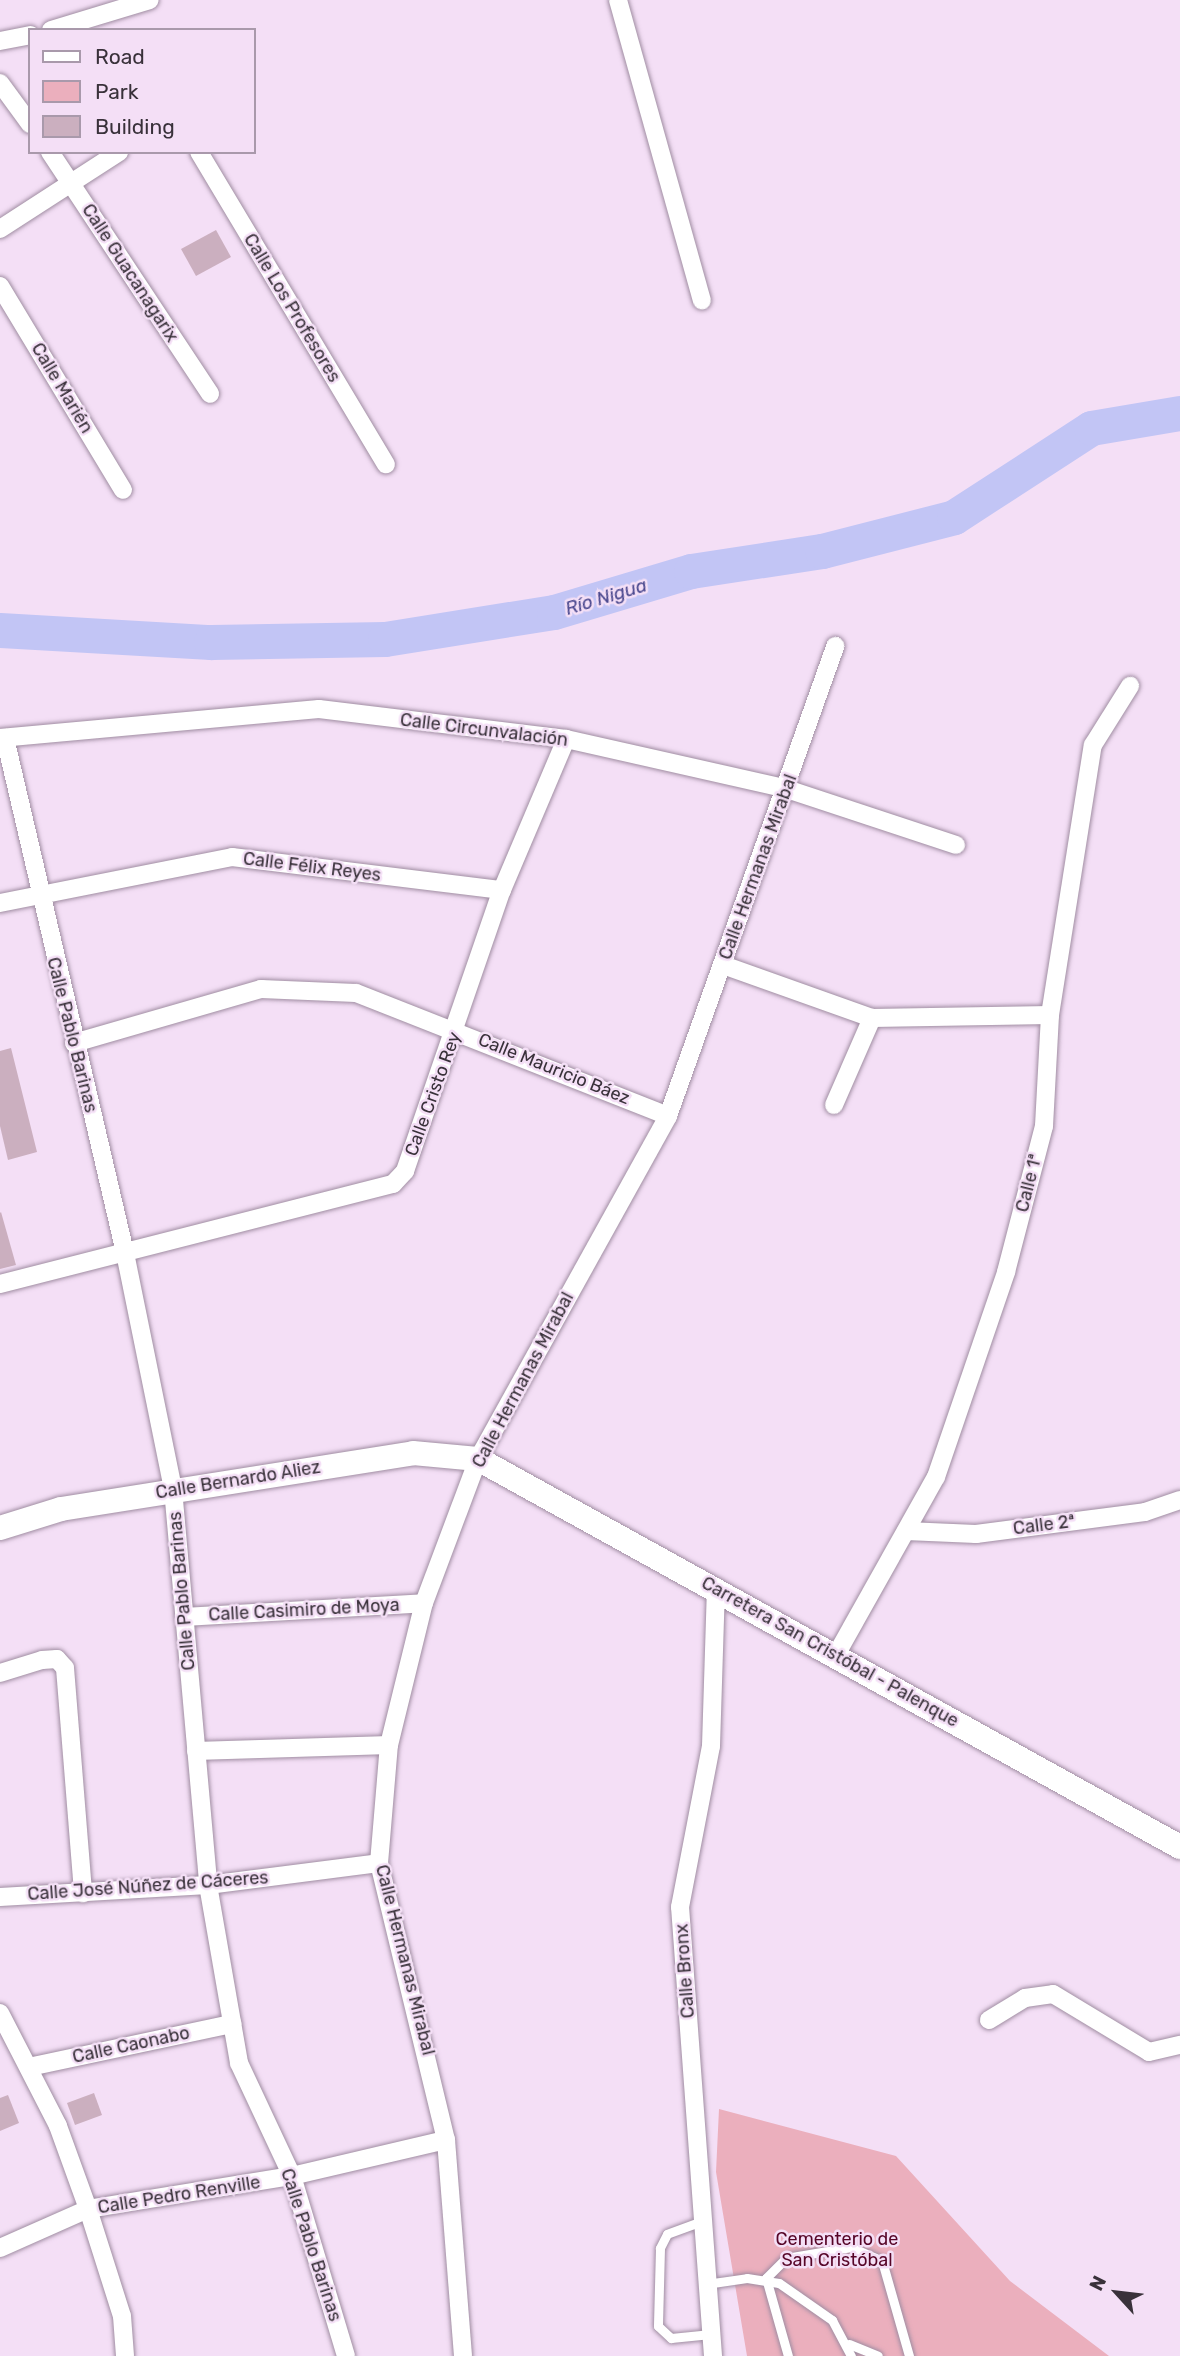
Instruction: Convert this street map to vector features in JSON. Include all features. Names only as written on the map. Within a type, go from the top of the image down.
[{"type":"main road","name":"Calle Bernardo Aliez","points":[[0,1528],[173,1489],[413,1453],[478,1458]]},
{"type":"main road","name":"Carretera San Cristóbal - Palenque","points":[[478,1458],[716,1587],[1180,1847]]},
{"type":"street","points":[[68,28],[121,22],[150,0]]},
{"type":"street","points":[[618,0],[702,300]]},
{"type":"street","points":[[0,41],[28,34]]},
{"type":"street","points":[[0,83],[28,121]]},
{"type":"street","name":"Calle Guacanagarix","points":[[51,154],[210,394]]},
{"type":"street","points":[[0,229],[116,154]]},
{"type":"street","name":"Calle Los Profesores","points":[[200,154],[386,464]]},
{"type":"street","name":"Calle Marién","points":[[0,286],[123,490]]},
{"type":"street","name":"Calle Hermanas Mirabal","points":[[463,2356],[446,2140],[379,1863],[389,1745],[424,1603],[478,1458],[668,1116],[787,789],[835,646]]},
{"type":"street","name":"Calle 1ª","points":[[836,1656],[936,1476],[1006,1272],[1044,1126],[1050,1015],[1093,745],[1130,686]]},
{"type":"street","name":"Calle Circunvalación","points":[[2,738],[319,709],[565,739],[787,789],[956,845]]},
{"type":"street","name":"Calle Pablo Barinas","points":[[2,738],[124,1248],[173,1489],[208,1885],[239,2063],[292,2176],[346,2356]]},
{"type":"street","name":"Calle Cristo Rey","points":[[0,1283],[124,1248],[393,1184],[405,1171],[502,890],[565,739]]},
{"type":"street","name":"Calle Félix Reyes","points":[[0,903],[232,858],[502,890]]},
{"type":"street","points":[[723,965],[872,1018],[1050,1015]]},
{"type":"street","name":"Calle Mauricio Báez","points":[[74,1044],[261,989],[356,993],[456,1029],[668,1116]]},
{"type":"street","points":[[834,1105],[872,1018]]},
{"type":"street","name":"Calle 2ª","points":[[906,1531],[976,1534],[1145,1512],[1180,1500]]},
{"type":"street","name":"Calle Bronx","points":[[713,2356],[680,1907],[711,1746],[716,1587]]},
{"type":"street","name":"Calle Casimiro de Moya","points":[[184,1617],[424,1603]]},
{"type":"street","points":[[0,1673],[50,1660],[65,1668],[83,1893]]},
{"type":"street","points":[[196,1751],[389,1745]]},
{"type":"street","name":"Calle José Núñez de Cáceres","points":[[0,1897],[208,1885],[379,1863]]},
{"type":"street","points":[[989,2020],[1025,1998],[1053,1994],[1149,2052],[1180,2045]]},
{"type":"street","points":[[2,2021],[29,2067],[88,2209],[122,2316],[125,2356]]},
{"type":"street","name":"Calle Caonabo","points":[[29,2067],[232,2024]]},
{"type":"street","name":"Calle Pedro Renville","points":[[0,2248],[88,2209],[292,2176],[446,2140]]},
{"type":"lane","points":[[702,2221],[667,2234],[660,2248],[658,2326],[671,2337],[711,2334]]},
{"type":"lane","points":[[706,2284],[766,2278],[786,2259],[851,2247],[868,2252],[882,2261],[890,2280],[909,2356]]},
{"type":"lane","points":[[766,2278],[832,2320],[849,2344],[851,2356]]},
{"type":"lane","points":[[766,2278],[788,2356]]},
{"type":"lane","points":[[849,2344],[878,2356]]},
{"type":"green space","name":"Cementerio de San Cristóbal","points":[[719,2109],[896,2156],[1010,2281],[1109,2356],[747,2356],[716,2172]]},
{"type":"building","points":[[216,230],[231,257],[196,276],[181,249]]},
{"type":"building","points":[[11,1048],[37,1152],[8,1160],[0,1126],[0,1051]]},
{"type":"building","points":[[0,1213],[16,1265],[0,1269]]},
{"type":"building","points":[[94,2093],[102,2115],[75,2125],[67,2103]]},
{"type":"building","points":[[8,2095],[19,2123],[0,2131],[0,2098]]},
{"type":"waterway","name":"Río Nigua","points":[[0,630],[211,642],[385,639],[554,612],[691,571],[822,551],[954,517],[1091,428],[1180,413]]}]
